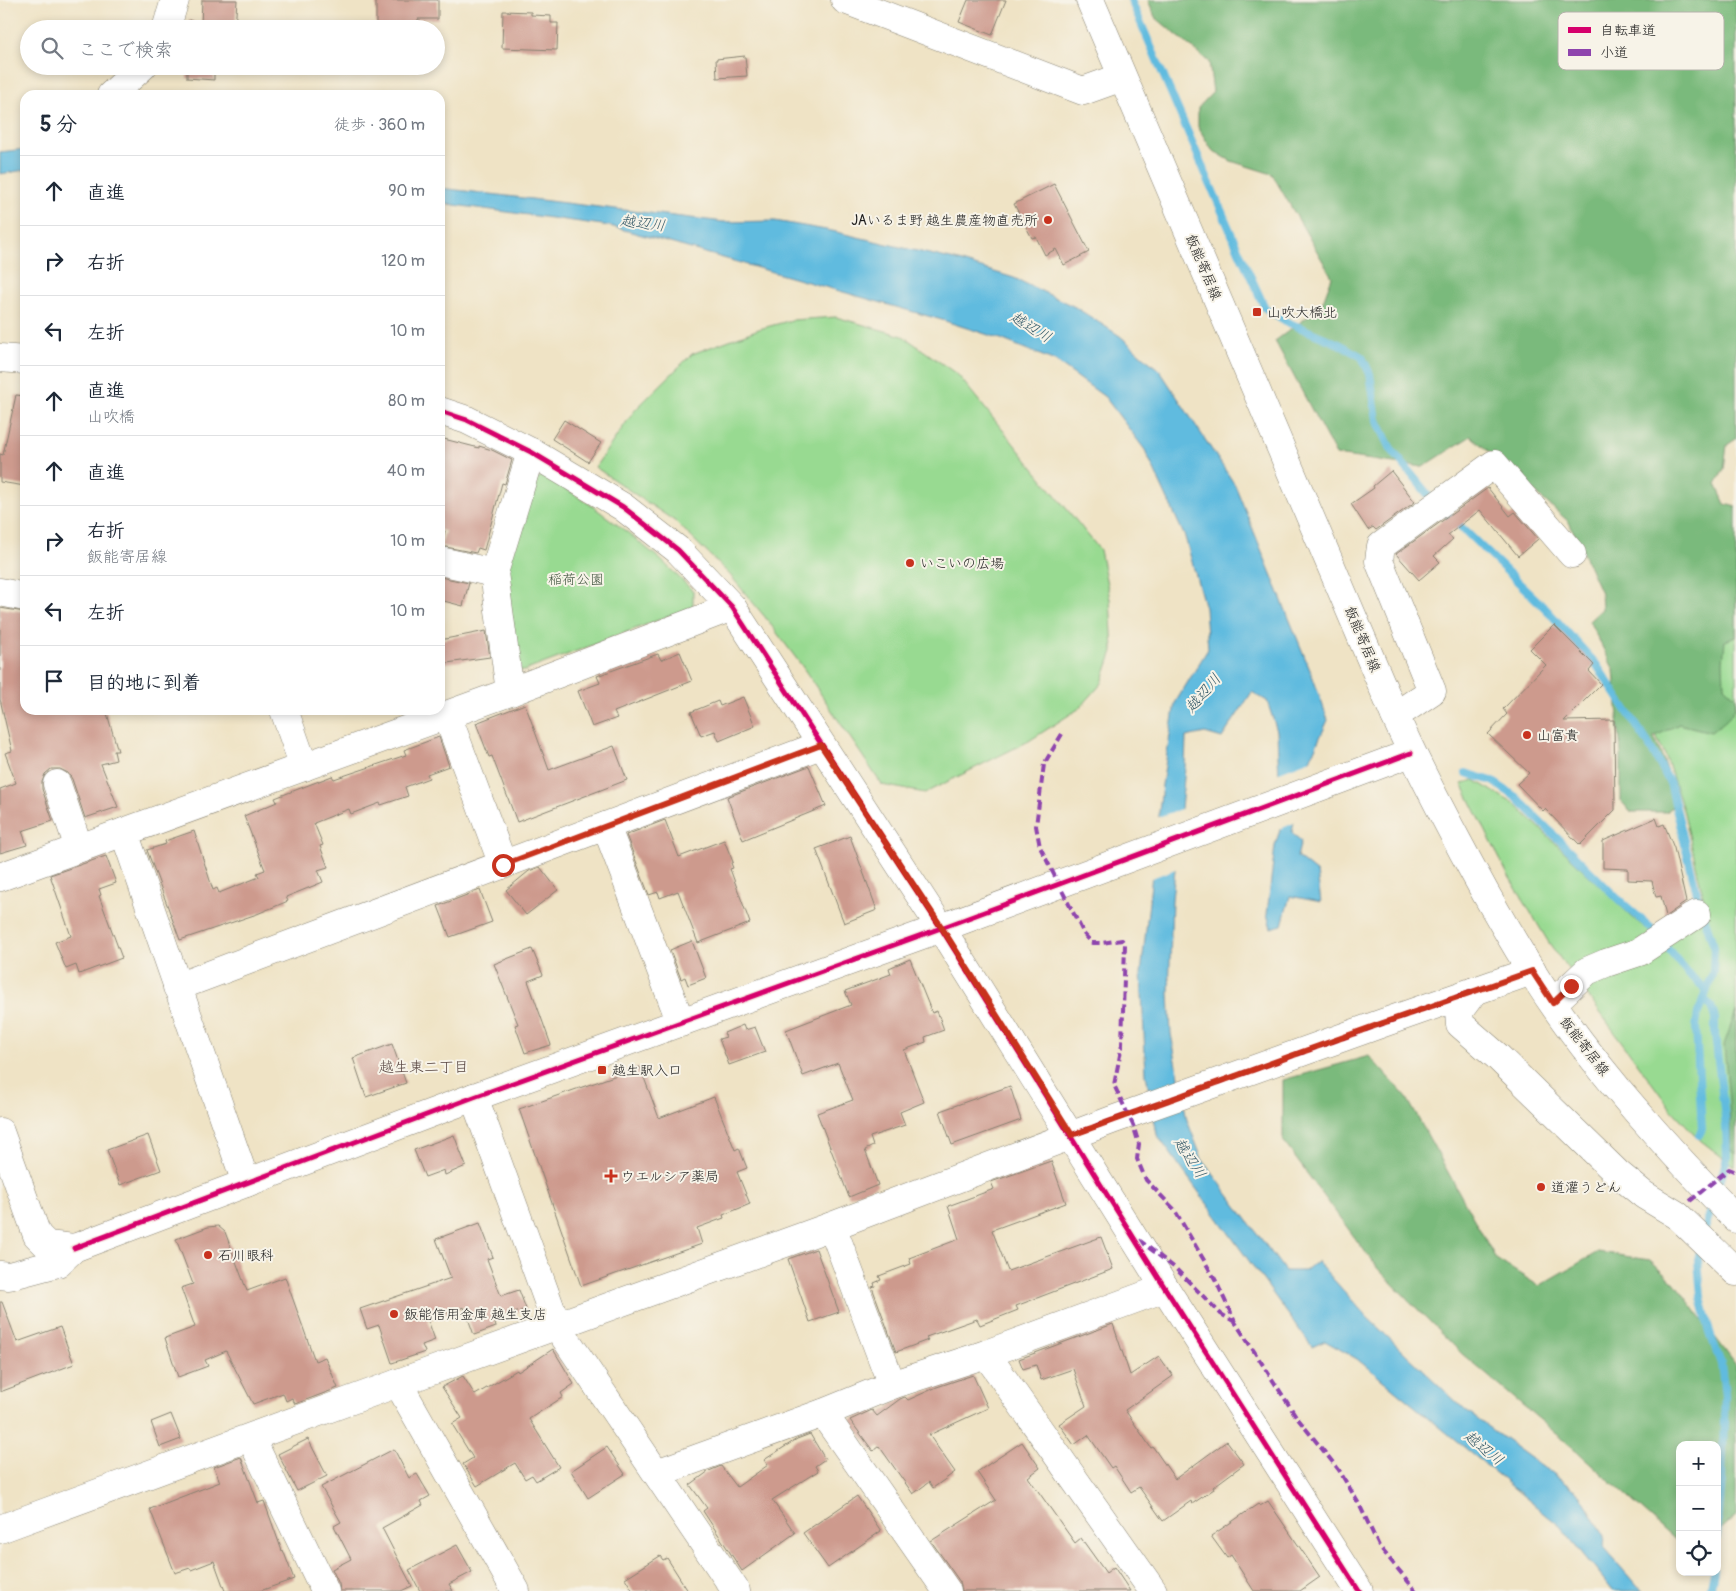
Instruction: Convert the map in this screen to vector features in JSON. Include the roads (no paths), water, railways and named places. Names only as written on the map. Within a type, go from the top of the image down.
[{"type":"street","points":[[169,20],[175,0]]},
{"type":"street","points":[[845,0],[1083,91],[1122,77]]},
{"type":"street","name":"飯能寄居線","points":[[1090,0],[1411,753],[1466,857],[1532,971],[1553,1003],[1626,1098],[1693,1174],[1736,1219]]},
{"type":"street","points":[[117,90],[133,75]]},
{"type":"street","points":[[445,413],[467,420],[531,452],[622,507],[678,550],[732,607],[942,928],[1072,1135],[1165,1288],[1357,1590]]},
{"type":"street","points":[[510,692],[494,573],[531,452]]},
{"type":"street","points":[[1395,716],[1432,691],[1379,562],[1381,546],[1494,464],[1572,554]]},
{"type":"street","points":[[445,562],[494,573]]},
{"type":"street","points":[[0,592],[20,596]]},
{"type":"street","points":[[0,877],[510,692],[732,607]]},
{"type":"street","points":[[286,715],[304,767]]},
{"type":"street","points":[[447,715],[503,865]]},
{"type":"street","points":[[177,987],[821,745]]},
{"type":"street","points":[[0,1275],[9,1276],[58,1263],[74,1248],[246,1183],[942,928],[1411,753]]},
{"type":"street","points":[[58,784],[80,848]]},
{"type":"street","points":[[606,826],[681,1023]]},
{"type":"street","points":[[124,832],[246,1183]]},
{"type":"street","points":[[1553,1003],[1588,971],[1606,962],[1639,952],[1696,914]]},
{"type":"street","points":[[0,1529],[832,1226],[1112,1120],[1532,971]]},
{"type":"street","points":[[1474,991],[1459,1011],[1460,1024],[1498,1057],[1617,1173],[1676,1215],[1736,1272]]},
{"type":"street","points":[[474,1098],[556,1326],[736,1591]]},
{"type":"street","points":[[0,1132],[37,1235],[47,1245],[74,1248]]},
{"type":"street","points":[[832,1226],[892,1385]]},
{"type":"street","points":[[657,1473],[823,1413],[892,1385],[986,1354],[1165,1288]]},
{"type":"street","points":[[986,1354],[1153,1591]]},
{"type":"street","points":[[398,1383],[516,1591]]},
{"type":"street","points":[[823,1413],[947,1591]]},
{"type":"street","points":[[251,1438],[325,1591]]},
{"type":"water","points":[[20,150],[20,171],[0,174],[0,152]]},
{"type":"water","name":"越辺川","points":[[445,189],[724,222],[775,221],[832,231],[955,260],[1014,278],[1075,307],[1120,336],[1160,371],[1235,485],[1312,675],[1328,720],[1302,777],[1292,833],[1301,841],[1297,857],[1317,873],[1321,902],[1290,896],[1282,925],[1271,928],[1267,914],[1275,846],[1281,826],[1277,731],[1267,701],[1252,692],[1222,738],[1205,733],[1186,737],[1185,768],[1172,900],[1169,993],[1171,1034],[1187,1120],[1202,1159],[1285,1271],[1305,1271],[1317,1261],[1367,1317],[1466,1411],[1580,1494],[1605,1536],[1604,1548],[1643,1591],[1613,1591],[1560,1526],[1357,1359],[1325,1341],[1312,1347],[1157,1135],[1146,1074],[1141,974],[1162,785],[1175,703],[1208,649],[1205,608],[1185,537],[1145,450],[1105,397],[1055,361],[1001,339],[942,320],[610,226],[445,204]]},
{"type":"waterway","points":[[1131,0],[1265,308],[1287,322],[1339,344],[1362,357],[1370,374],[1377,420],[1391,449],[1429,496],[1546,609],[1596,664],[1648,743],[1670,783],[1698,898],[1714,947],[1713,972],[1704,999],[1711,1006],[1715,1018],[1715,1035],[1726,1126],[1727,1158],[1717,1192]]},
{"type":"waterway","points":[[1466,773],[1492,781],[1516,797],[1617,898],[1651,928],[1689,975],[1706,989]]},
{"type":"waterway","points":[[1699,1135],[1702,1129],[1696,1027],[1698,1013],[1704,999]]},
{"type":"waterway","points":[[1704,1232],[1713,1203]]},
{"type":"waterway","points":[[1701,1246],[1698,1260],[1701,1297],[1710,1333],[1721,1364],[1725,1395],[1722,1479],[1718,1531]]},
{"type":"waterway","points":[[1710,1591],[1713,1576]]},
{"type":"place","name":"JAいるま野 越生農産物直売所","points":[[1048,220]]},
{"type":"place","name":"山吹大橋北","points":[[1257,312]]},
{"type":"place","name":"いこいの広場","points":[[910,563]]},
{"type":"place","name":"山富貴","points":[[1527,735]]},
{"type":"place","name":"越生駅入口","points":[[602,1070]]},
{"type":"place","name":"ウエルシア薬局","points":[[611,1176]]},
{"type":"place","name":"道灌うどん","points":[[1541,1187]]},
{"type":"place","name":"石川眼科","points":[[208,1255]]},
{"type":"place","name":"飯能信用金庫 越生支店","points":[[394,1314]]},
{"type":"district","name":"越生東二丁目","points":[[424,1067]]},
{"type":"park label","name":"稲荷公園","points":[[576,579]]}]
